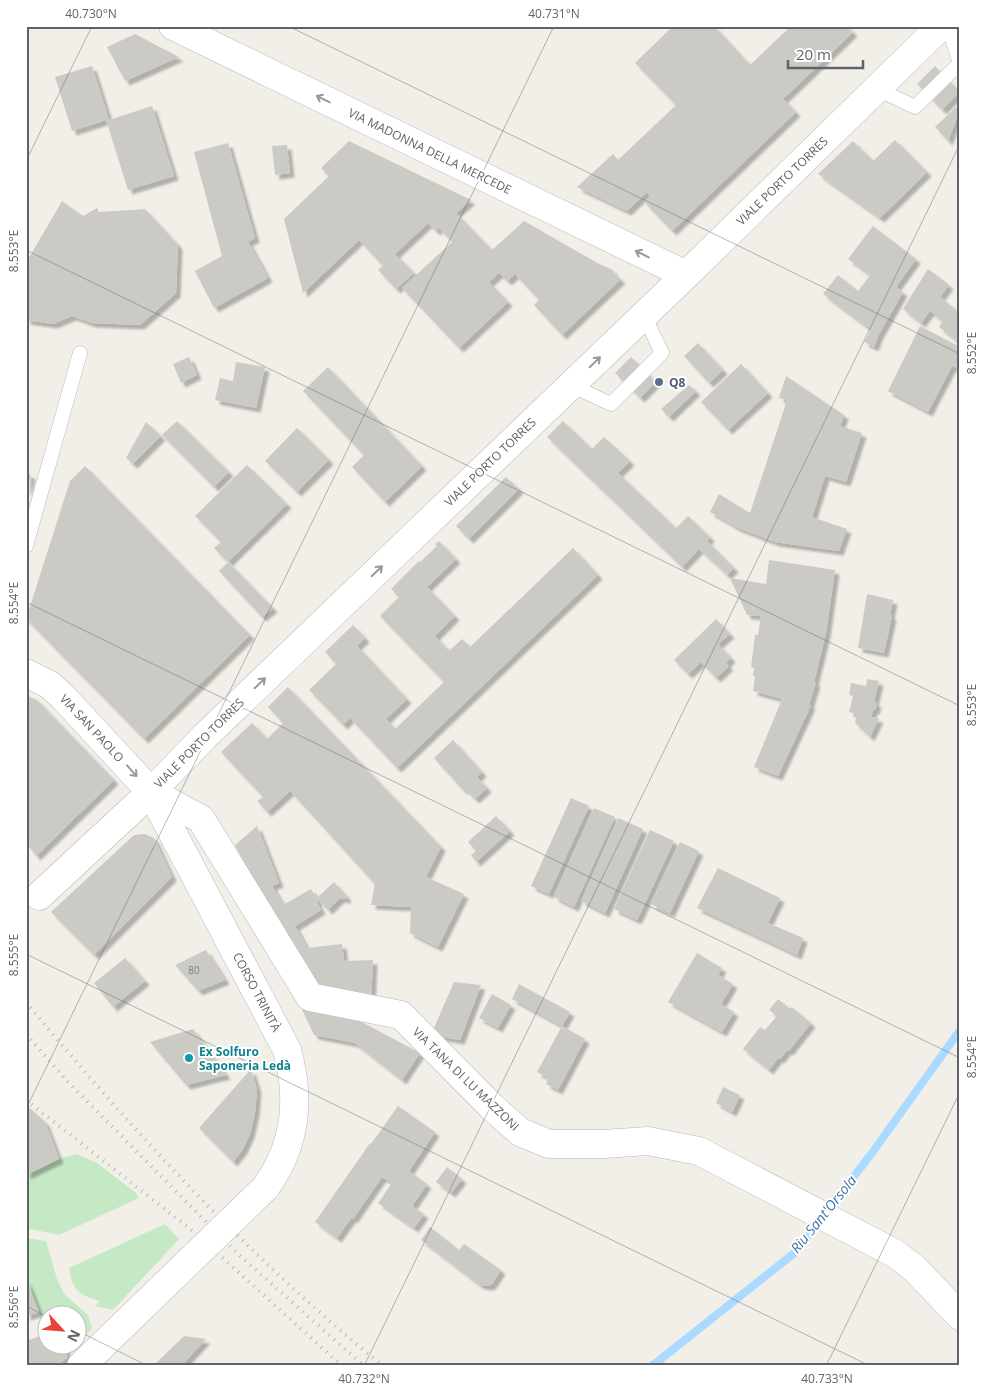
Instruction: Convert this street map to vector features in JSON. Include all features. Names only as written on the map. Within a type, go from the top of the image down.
[{"type":"main road","name":"VIA MADONNA DELLA MERCEDE","points":[[174,26],[686,275]]},
{"type":"main road","name":"VIALE PORTO TORRES","points":[[38,896],[150,792],[204,736],[686,275],[941,26]]},
{"type":"main road","name":"VIA SAN PAOLO","points":[[26,673],[50,685],[63,697],[150,792]]},
{"type":"main road","name":"CORSO TRINITÀ","points":[[81,1366],[265,1188],[285,1156],[290,1137],[295,1092],[293,1070],[287,1050],[150,792]]},
{"type":"main road","name":"VIA TANA DI LU MAZZONI","points":[[150,792],[201,819],[310,997],[401,1015],[492,1107],[520,1132],[549,1144],[603,1144],[648,1141],[699,1151],[894,1253],[914,1268],[960,1316]]},
{"type":"lane","points":[[876,89],[916,107],[960,63],[948,26]]},
{"type":"lane","points":[[570,385],[611,404],[662,353],[644,315]]},
{"type":"lane","points":[[26,546],[80,353]]},
{"type":"green space","points":[[76,1154],[97,1163],[136,1193],[139,1198],[59,1235],[26,1228],[26,1175],[59,1159]]},
{"type":"green space","points":[[165,1224],[179,1239],[113,1310],[95,1306],[100,1301],[82,1294],[75,1287],[69,1268]]},
{"type":"green space","points":[[26,1238],[46,1241],[57,1279],[64,1294],[75,1304],[38,1304],[38,1310],[26,1279]]},
{"type":"green space","points":[[88,1315],[92,1328],[88,1333]]},
{"type":"building","points":[[673,26],[714,26],[750,65],[791,26],[847,26],[853,32],[783,99],[796,112],[672,231],[644,202],[650,196],[647,192],[627,211],[577,187],[613,154],[618,160],[676,105],[635,63]]},
{"type":"building","points":[[135,34],[179,57],[125,81],[107,47]]},
{"type":"building","points":[[92,66],[109,120],[152,106],[174,176],[128,190],[106,120],[72,131],[55,77]]},
{"type":"building","points":[[935,66],[960,92],[942,110],[917,84]]},
{"type":"building","points":[[956,107],[960,110],[948,141],[935,127]]},
{"type":"building","points":[[895,140],[927,172],[880,218],[818,174],[853,141],[873,161]]},
{"type":"building","points":[[349,141],[471,200],[456,213],[492,250],[524,221],[613,270],[613,273],[621,279],[562,335],[534,305],[539,300],[515,274],[507,281],[499,273],[489,282],[508,302],[459,348],[402,288],[452,242],[439,228],[436,231],[428,223],[395,254],[414,273],[396,289],[378,270],[383,266],[359,240],[303,293],[284,219],[329,176],[321,168]]},
{"type":"building","points":[[228,143],[255,238],[248,242],[268,278],[214,308],[195,271],[222,256],[194,152]]},
{"type":"building","points":[[287,145],[290,173],[275,175],[272,146]]},
{"type":"building","points":[[62,201],[83,216],[97,208],[99,212],[145,209],[178,245],[176,293],[140,325],[92,323],[72,316],[53,324],[26,320],[26,263]]},
{"type":"building","points":[[873,226],[916,259],[896,287],[903,292],[879,334],[874,347],[864,342],[872,329],[823,294],[838,275],[858,291],[870,275],[848,259]]},
{"type":"building","points":[[928,269],[949,285],[940,297],[960,313],[960,343],[939,327],[943,321],[930,311],[921,323],[903,309]]},
{"type":"building","points":[[920,326],[960,347],[960,370],[952,366],[928,412],[888,391]]},
{"type":"building","points":[[698,343],[723,370],[709,383],[684,356]]},
{"type":"building","points":[[189,357],[197,375],[181,383],[173,364]]},
{"type":"building","points":[[631,357],[656,382],[640,398],[615,373]]},
{"type":"building","points":[[236,362],[265,367],[256,408],[215,400],[220,378],[233,381]]},
{"type":"building","points":[[741,364],[768,393],[728,430],[701,402]]},
{"type":"building","points":[[328,367],[422,466],[385,502],[352,467],[364,455],[303,391]]},
{"type":"building","points":[[786,376],[844,415],[840,426],[862,433],[846,482],[825,476],[812,517],[847,529],[839,551],[775,542],[738,528],[710,512],[719,494],[750,513],[787,400],[779,398]]},
{"type":"building","points":[[689,385],[696,391],[669,417],[661,409]]},
{"type":"building","points":[[177,421],[229,472],[214,487],[162,435]]},
{"type":"building","points":[[563,421],[592,449],[604,437],[630,461],[618,473],[676,528],[688,516],[710,537],[707,541],[734,568],[727,575],[699,549],[682,567],[547,437]]},
{"type":"building","points":[[146,422],[161,436],[133,464],[126,458]]},
{"type":"building","points":[[297,428],[329,460],[297,492],[265,461]]},
{"type":"building","points":[[247,465],[287,504],[228,562],[214,548],[221,542],[195,516]]},
{"type":"building","points":[[85,466],[250,635],[144,739],[26,619],[70,481]]},
{"type":"building","points":[[26,473],[31,475],[27,491],[26,491]]},
{"type":"building","points":[[506,477],[519,489],[469,539],[456,526]]},
{"type":"building","points":[[439,541],[456,559],[427,587],[455,616],[435,636],[449,651],[462,639],[470,647],[573,548],[598,575],[397,768],[350,718],[343,725],[309,690],[336,664],[325,652],[353,625],[365,638],[357,646],[407,699],[386,719],[395,729],[444,682],[380,616],[399,597],[391,589],[437,546],[435,544]]},
{"type":"building","points":[[769,560],[835,570],[826,633],[814,682],[816,682],[809,705],[811,705],[778,776],[754,767],[782,699],[753,691],[755,677],[753,676],[754,668],[751,667],[755,635],[758,635],[761,616],[747,615],[730,578],[766,584]]},
{"type":"building","points":[[228,562],[273,608],[262,617],[219,571]]},
{"type":"building","points":[[867,594],[893,600],[890,615],[892,616],[884,653],[858,648]]},
{"type":"building","points":[[716,619],[730,634],[718,644],[731,658],[726,663],[729,666],[716,678],[701,662],[688,674],[674,660]]},
{"type":"building","points":[[867,679],[879,681],[874,702],[877,703],[871,717],[879,718],[870,737],[855,723],[857,714],[849,712],[853,696],[849,695],[851,683],[866,686]]},
{"type":"building","points":[[288,687],[441,847],[426,877],[464,894],[438,947],[410,933],[411,907],[371,905],[375,884],[290,791],[267,812],[257,801],[263,797],[221,752],[252,723],[267,739],[283,723],[268,707]]},
{"type":"building","points":[[26,695],[37,700],[114,780],[36,856],[26,842]]},
{"type":"building","points":[[453,740],[482,772],[477,777],[487,788],[475,799],[464,788],[463,790],[434,758]]},
{"type":"building","points":[[571,798],[589,806],[549,894],[531,886]]},
{"type":"building","points":[[594,808],[615,817],[574,907],[554,897]]},
{"type":"building","points":[[496,816],[510,831],[476,862],[471,855],[476,851],[468,842]]},
{"type":"building","points":[[618,818],[643,829],[605,913],[581,901]]},
{"type":"building","points":[[257,826],[279,883],[272,886],[283,905],[311,889],[318,901],[321,910],[295,926],[307,948],[342,944],[344,961],[373,960],[371,1001],[307,985],[235,845]]},
{"type":"building","points":[[650,830],[674,841],[637,920],[614,909]]},
{"type":"building","points":[[145,834],[154,838],[172,877],[94,955],[51,912],[134,835]]},
{"type":"building","points":[[680,842],[699,851],[670,913],[651,904]]},
{"type":"building","points":[[718,868],[780,898],[768,923],[803,938],[797,955],[697,908]]},
{"type":"building","points":[[334,882],[347,897],[346,899],[340,898],[328,910],[317,898]]},
{"type":"building","points":[[206,950],[225,980],[198,991],[175,965]]},
{"type":"building","points":[[697,953],[722,968],[718,975],[733,984],[721,1004],[734,1012],[722,1032],[668,1002]]},
{"type":"building","points":[[125,958],[145,981],[113,1007],[94,983]]},
{"type":"building","points":[[454,982],[481,985],[460,1040],[431,1035]]},
{"type":"building","points":[[519,984],[570,1012],[562,1026],[512,999]]},
{"type":"building","points":[[492,994],[511,1005],[498,1028],[479,1018]]},
{"type":"building","points":[[778,999],[790,1009],[792,1007],[811,1023],[789,1051],[787,1050],[780,1059],[778,1058],[769,1070],[743,1049],[760,1027],[765,1030],[777,1016],[769,1010]]},
{"type":"building","points":[[299,1003],[356,1019],[420,1053],[402,1080],[355,1043],[314,1035]]},
{"type":"building","points":[[562,1026],[585,1039],[558,1090],[546,1084],[548,1078],[537,1072]]},
{"type":"building","name":"Ex Solfuro Saponeria Ledà","points":[[193,1029],[226,1075],[186,1085],[150,1042]]},
{"type":"building","points":[[251,1069],[257,1089],[255,1112],[250,1134],[243,1149],[233,1162],[199,1128]]},
{"type":"building","points":[[723,1087],[740,1095],[732,1112],[716,1103]]},
{"type":"building","points":[[26,1105],[45,1122],[59,1159],[26,1175]]},
{"type":"building","points":[[398,1106],[435,1132],[409,1171],[427,1184],[412,1206],[424,1214],[414,1228],[378,1203],[392,1183],[382,1177],[353,1219],[352,1217],[337,1238],[315,1222]]},
{"type":"building","points":[[447,1167],[462,1179],[451,1193],[436,1182]]},
{"type":"building","points":[[430,1227],[459,1250],[464,1244],[501,1270],[492,1284],[489,1286],[480,1285],[421,1240]]},
{"type":"building","points":[[26,1279],[38,1312],[26,1316]]},
{"type":"building","points":[[184,1336],[206,1339],[181,1366],[153,1366]]},
{"type":"building","points":[[38,1337],[38,1354],[67,1354],[68,1357],[56,1366],[26,1366],[26,1341]]},
{"type":"waterway","name":"Riu Sant'Orsola","points":[[827,1211],[872,1153],[960,1030]]},
{"type":"waterway","name":"Riu Sant'Orsola","points":[[652,1366],[797,1251],[820,1220]]},
{"type":"railway","points":[[26,1002],[109,1099],[196,1193],[287,1282],[383,1366]]},
{"type":"railway","points":[[26,1034],[68,1082],[238,1254],[364,1366]]},
{"type":"railway","points":[[26,1100],[194,1232],[342,1366]]},
{"type":"place","name":"Q8","points":[[659,382]]},
{"type":"place","name":"Ex Solfuro Saponeria Ledà","points":[[189,1058]]}]
